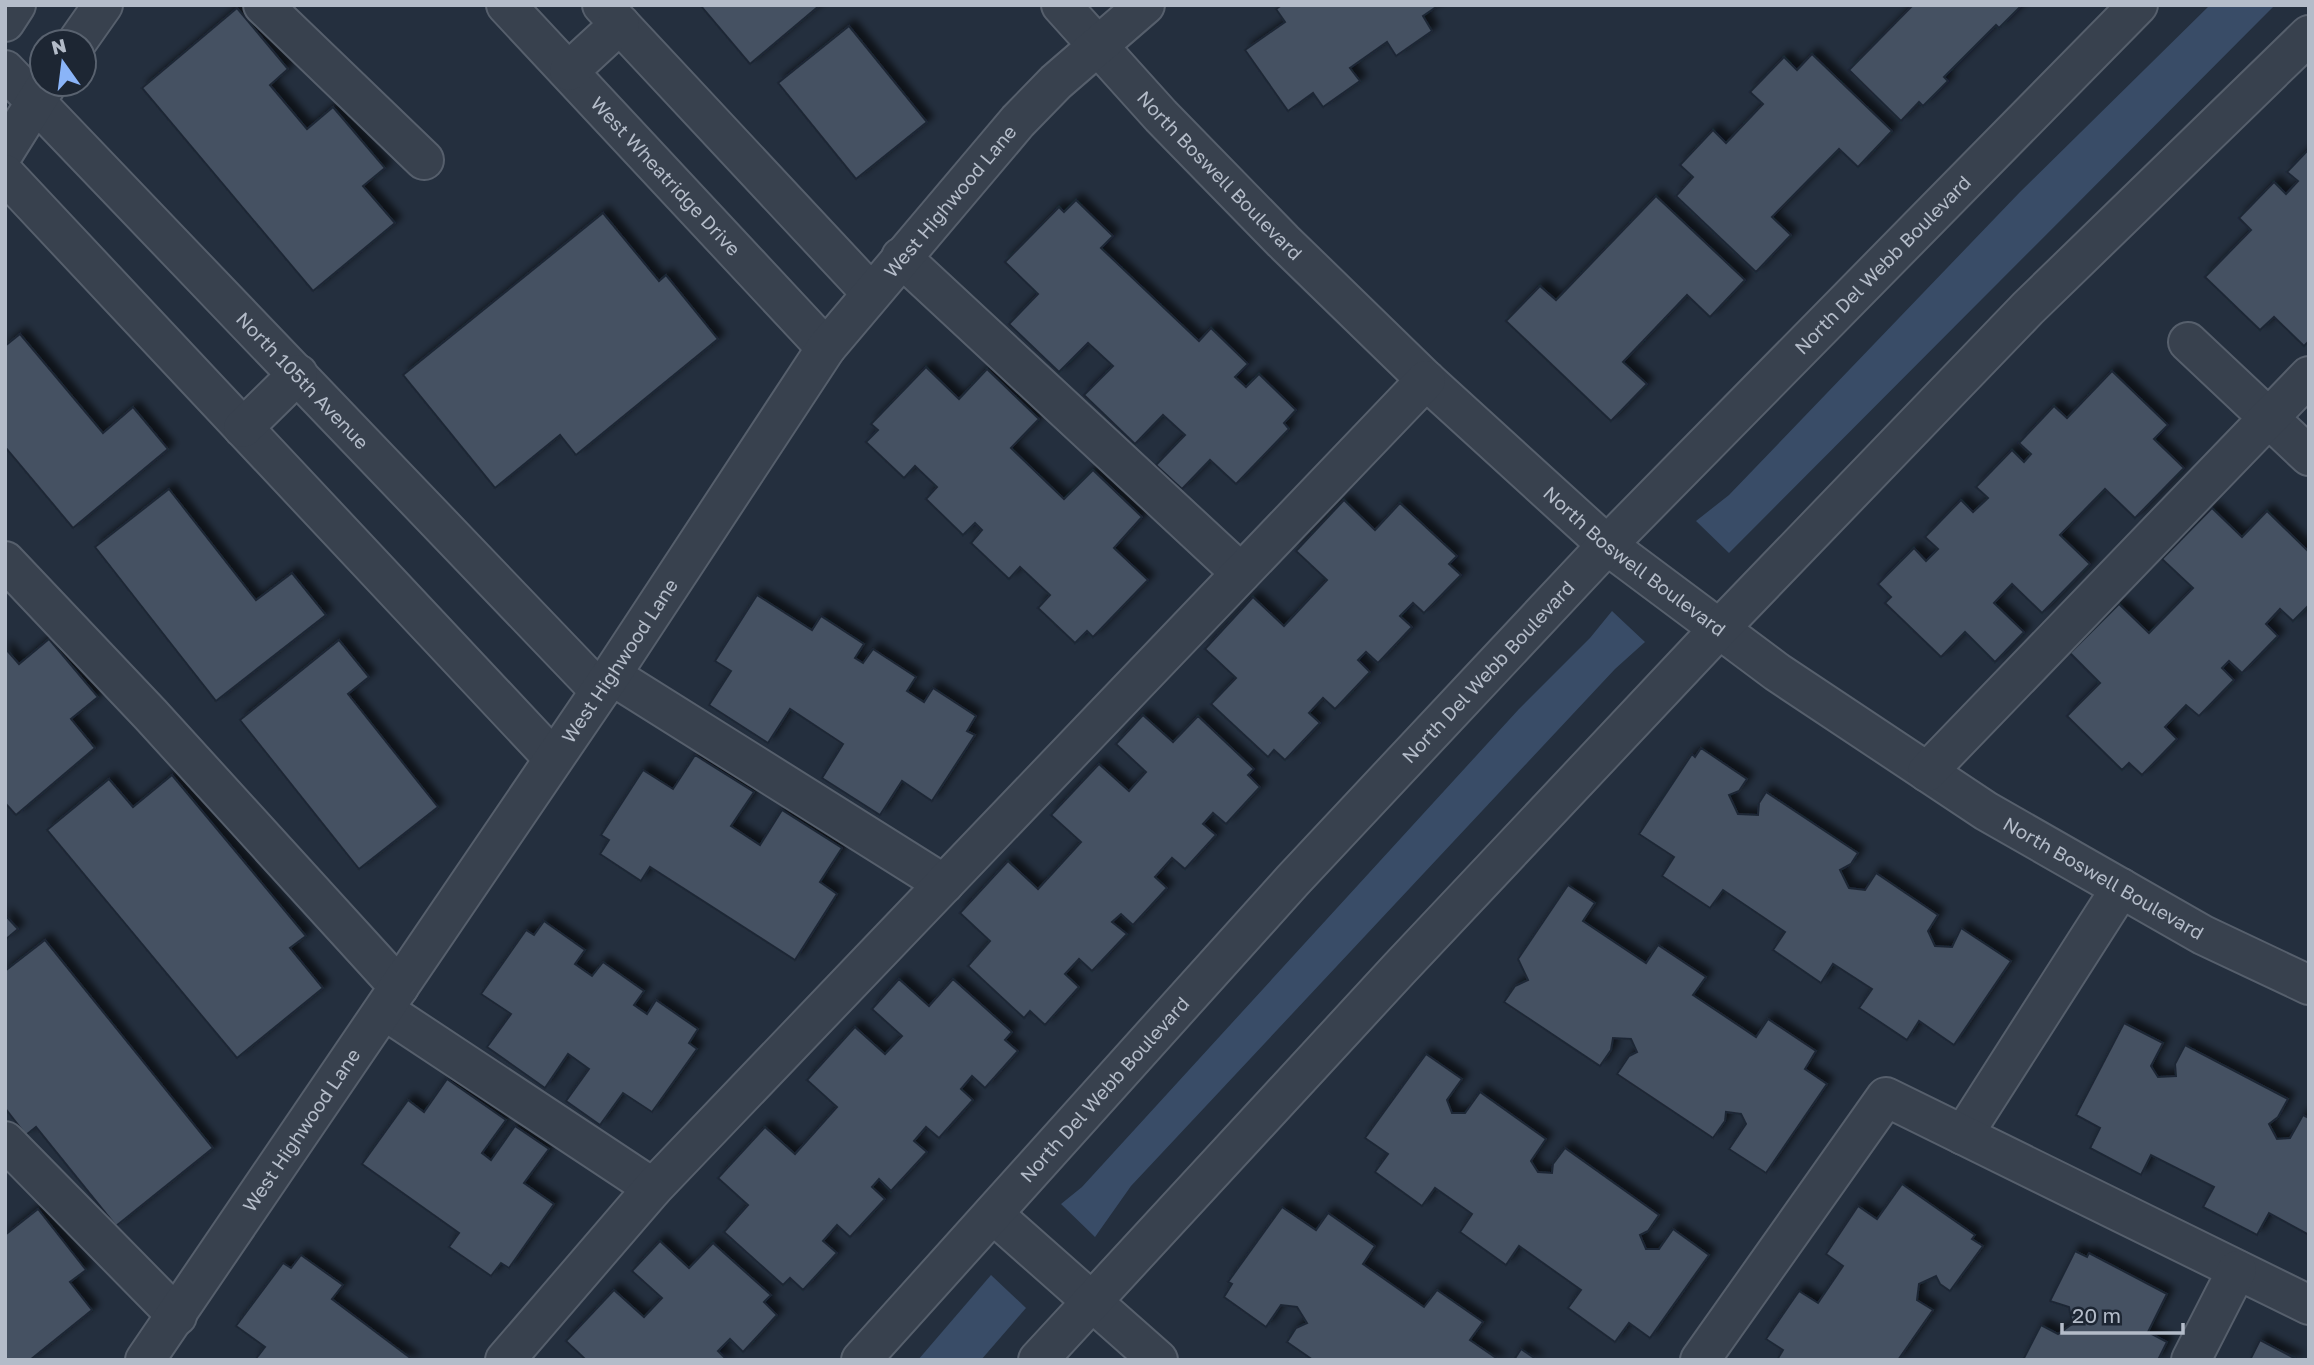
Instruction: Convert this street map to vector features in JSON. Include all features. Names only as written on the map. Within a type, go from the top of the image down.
[{"type":"street","points":[[5,22],[16,5]]},
{"type":"street","points":[[87,28],[103,5]]},
{"type":"street","points":[[263,5],[424,160]]},
{"type":"street","name":"West Wheatridge Drive","points":[[506,5],[826,348]]},
{"type":"street","name":"North Boswell Boulevard","points":[[1061,5],[1161,117],[1426,380],[1607,545],[1777,672],[1986,811],[2203,936],[2309,985]]},
{"type":"street","name":"West Highwood Lane","points":[[165,1345],[391,999],[605,683],[826,348],[1018,121],[1097,45],[1145,5]]},
{"type":"street","name":"North Del Webb Boulevard","points":[[861,1360],[1293,880],[1607,545],[2138,5]]},
{"type":"street","points":[[569,71],[611,15],[871,293]]},
{"type":"street","points":[[1038,1360],[1091,1300],[1719,629],[2028,308],[2309,35]]},
{"type":"street","name":"North 105th Avenue","points":[[5,70],[28,84]]},
{"type":"street","points":[[5,151],[38,98]]},
{"type":"street","name":"North 105th Avenue","points":[[47,98],[298,374],[605,683],[944,884]]},
{"type":"street","points":[[5,174],[553,758]]},
{"type":"street","points":[[901,257],[1241,573]]},
{"type":"street","points":[[2188,342],[2309,456]]},
{"type":"street","points":[[243,428],[298,374]]},
{"type":"street","points":[[1927,772],[2309,376]]},
{"type":"street","points":[[505,1360],[653,1188],[1426,380]]},
{"type":"street","points":[[5,561],[151,715],[391,999],[653,1188]]},
{"type":"street","points":[[1963,1135],[2121,888]]},
{"type":"street","points":[[1700,1360],[1886,1097],[2309,1305]]},
{"type":"street","points":[[5,1140],[165,1345]]},
{"type":"street","points":[[992,1214],[1158,1360]]},
{"type":"street","points":[[2191,1360],[2237,1270]]},
{"type":"water","points":[[2210,5],[2275,5],[1729,553],[1696,521],[1729,495],[2020,192]]},
{"type":"water","points":[[1612,611],[1645,642],[1615,669],[1131,1186],[1095,1237],[1061,1204],[1082,1187]]},
{"type":"water","points":[[991,1275],[1026,1308],[981,1360],[918,1360]]},
{"type":"building","points":[[700,5],[820,5],[750,64]]},
{"type":"building","points":[[1282,5],[1439,5],[1423,16],[1432,31],[1396,56],[1387,42],[1350,68],[1360,81],[1323,107],[1313,93],[1288,111],[1245,50],[1285,22],[1276,9]]},
{"type":"building","points":[[1913,5],[2022,5],[1999,28],[1996,25],[1944,77],[1948,81],[1923,106],[1919,102],[1901,121],[1849,70]]},
{"type":"building","points":[[237,8],[288,69],[270,85],[307,129],[333,107],[385,168],[363,186],[395,223],[313,291],[142,88]]},
{"type":"building","points":[[849,26],[927,122],[856,179],[778,83]]},
{"type":"building","points":[[1812,54],[1892,131],[1858,167],[1839,149],[1772,217],[1791,235],[1756,272],[1676,196],[1693,177],[1680,165],[1713,130],[1726,143],[1763,104],[1750,92],[1784,57],[1797,70]]},
{"type":"building","points":[[2309,149],[2309,341],[2304,346],[2274,317],[2260,330],[2205,277],[2251,230],[2239,218],[2274,182],[2286,194],[2298,181],[2287,172]]},
{"type":"building","points":[[1656,196],[1745,280],[1710,317],[1687,295],[1623,362],[1647,384],[1611,421],[1506,321],[1540,286],[1556,300]]},
{"type":"building","points":[[1076,200],[1113,236],[1101,248],[1199,341],[1211,328],[1248,364],[1235,377],[1246,387],[1259,374],[1296,410],[1284,423],[1289,429],[1236,484],[1210,460],[1182,489],[1156,465],[1185,435],[1163,415],[1135,444],[1084,395],[1113,366],[1088,343],[1059,372],[1009,324],[1038,294],[1005,262],[1059,207],[1064,212]]},
{"type":"building","points":[[603,213],[659,281],[666,275],[718,339],[576,455],[560,435],[495,488],[403,375]]},
{"type":"building","points":[[20,334],[103,433],[133,407],[168,449],[73,528],[5,447],[5,346]]},
{"type":"building","points":[[926,367],[959,399],[987,369],[1039,419],[1011,448],[1064,499],[1093,470],[1142,517],[1114,548],[1148,580],[1093,637],[1087,631],[1075,643],[1038,608],[1050,595],[1020,567],[1009,579],[971,543],[982,530],[975,523],[963,535],[926,499],[937,487],[915,466],[904,478],[866,442],[878,430],[871,424]]},
{"type":"building","points":[[2112,371],[2168,425],[2154,439],[2184,468],[2135,518],[2105,489],[2060,535],[2090,564],[2042,613],[2012,584],[1994,603],[2024,632],[1995,662],[1965,632],[1941,657],[1885,603],[1891,597],[1878,584],[1914,548],[1926,561],[1938,549],[1925,537],[1961,500],[1973,512],[1988,498],[1976,487],[2012,450],[2024,462],[2031,454],[2019,443],[2054,406],[2067,418]]},
{"type":"building","points":[[169,489],[256,600],[292,573],[326,615],[216,701],[95,547]]},
{"type":"building","points":[[1344,500],[1375,530],[1400,503],[1457,556],[1449,564],[1461,575],[1424,613],[1413,603],[1400,616],[1412,627],[1378,663],[1366,652],[1358,660],[1370,672],[1335,709],[1323,698],[1309,713],[1320,723],[1285,760],[1274,750],[1268,757],[1211,704],[1236,678],[1205,649],[1253,597],[1284,626],[1327,580],[1296,551]]},
{"type":"building","points":[[2212,508],[2242,537],[2267,511],[2309,552],[2309,605],[2293,621],[2280,609],[2266,624],[2278,636],[2242,673],[2229,661],[2222,668],[2234,680],[2199,716],[2186,705],[2165,727],[2177,739],[2142,775],[2129,763],[2122,770],[2067,716],[2100,683],[2070,653],[2119,604],[2149,633],[2193,588],[2162,559]]},
{"type":"building","points":[[757,595],[812,630],[821,616],[864,644],[855,658],[863,663],[873,649],[916,677],[907,691],[924,702],[933,688],[976,716],[967,731],[975,735],[932,801],[902,781],[880,815],[822,778],[843,744],[790,709],[768,743],[709,705],[731,671],[715,661]]},
{"type":"building","points":[[49,639],[98,697],[71,719],[95,748],[16,815],[5,803],[5,648],[19,664]]},
{"type":"building","points":[[339,640],[369,677],[348,694],[438,807],[359,869],[240,720]]},
{"type":"building","points":[[1143,715],[1173,742],[1198,716],[1254,769],[1248,775],[1260,787],[1226,824],[1213,813],[1203,824],[1216,835],[1185,869],[1172,858],[1155,877],[1167,888],[1133,925],[1121,914],[1112,922],[1127,934],[1092,971],[1079,959],[1065,974],[1079,987],[1045,1025],[1030,1011],[1024,1018],[968,966],[990,941],[960,913],[1008,861],[1038,889],[1081,842],[1051,815],[1099,764],[1129,791],[1146,772],[1116,744]]},
{"type":"building","points":[[1701,748],[1747,779],[1739,791],[1729,795],[1738,814],[1758,815],[1759,803],[1766,792],[1858,853],[1851,864],[1840,870],[1849,888],[1865,890],[1876,873],[1938,915],[1928,931],[1935,946],[1952,947],[1961,928],[2011,961],[1954,1045],[1919,1021],[1907,1040],[1859,1008],[1872,989],[1833,964],[1821,983],[1773,950],[1785,932],[1723,890],[1710,908],[1662,876],[1674,857],[1639,834],[1692,754],[1695,757]]},
{"type":"building","points":[[695,755],[754,792],[731,826],[760,845],[782,810],[842,848],[820,882],[837,894],[795,960],[650,867],[641,881],[600,854],[609,840],[601,835],[643,770],[673,789]]},
{"type":"building","points":[[172,775],[306,936],[290,948],[323,988],[237,1058],[47,830],[109,779],[133,807]]},
{"type":"building","points":[[1568,885],[1595,903],[1583,921],[1646,963],[1658,945],[1706,977],[1693,995],[1756,1037],[1768,1019],[1816,1051],[1805,1069],[1827,1084],[1766,1173],[1729,1149],[1746,1124],[1741,1114],[1726,1112],[1725,1121],[1713,1138],[1617,1074],[1629,1056],[1637,1052],[1631,1039],[1613,1038],[1611,1050],[1600,1066],[1504,1002],[1515,986],[1528,980],[1518,959]]},
{"type":"building","points":[[5,915],[18,929],[5,940]]},
{"type":"building","points":[[544,921],[585,950],[575,964],[592,976],[603,962],[644,991],[634,1005],[647,1014],[656,1000],[698,1029],[689,1043],[697,1049],[652,1112],[623,1093],[600,1125],[566,1101],[589,1069],[568,1054],[545,1088],[487,1047],[511,1014],[481,994],[526,930],[534,935]]},
{"type":"building","points":[[45,940],[213,1148],[116,1226],[36,1127],[26,1135],[5,1108],[5,971]]},
{"type":"building","points":[[899,979],[929,1006],[953,979],[1012,1032],[1005,1040],[1018,1051],[985,1088],[972,1076],[961,1089],[973,1100],[939,1138],[926,1127],[914,1141],[927,1152],[891,1191],[879,1179],[872,1187],[885,1199],[850,1237],[837,1225],[823,1241],[837,1253],[803,1290],[790,1278],[783,1285],[724,1232],[748,1205],[718,1178],[765,1127],[795,1154],[837,1107],[807,1080],[855,1027],[885,1054],[902,1036],[872,1009]]},
{"type":"building","points":[[2124,1023],[2163,1043],[2151,1066],[2158,1077],[2176,1076],[2175,1064],[2185,1045],[2288,1099],[2278,1117],[2269,1124],[2277,1139],[2290,1138],[2303,1115],[2309,1118],[2309,1235],[2269,1213],[2257,1235],[2203,1207],[2214,1187],[2151,1155],[2141,1175],[2090,1148],[2100,1128],[2076,1115]]},
{"type":"building","points":[[1426,1054],[1462,1079],[1447,1100],[1452,1113],[1465,1113],[1480,1092],[1546,1139],[1531,1161],[1538,1172],[1552,1173],[1553,1164],[1565,1148],[1659,1215],[1648,1231],[1640,1235],[1646,1249],[1659,1249],[1673,1229],[1709,1255],[1650,1338],[1629,1323],[1615,1342],[1568,1308],[1581,1290],[1519,1246],[1506,1265],[1460,1232],[1472,1214],[1435,1188],[1422,1206],[1375,1172],[1388,1154],[1365,1138]]},
{"type":"building","points":[[447,1079],[506,1120],[482,1153],[491,1160],[515,1126],[549,1149],[524,1183],[554,1204],[509,1268],[501,1263],[491,1276],[449,1247],[459,1233],[362,1164],[408,1100],[424,1112]]},
{"type":"building","points":[[1902,1184],[1975,1235],[1972,1239],[1983,1246],[1950,1291],[1940,1284],[1936,1276],[1919,1284],[1917,1300],[1933,1310],[1898,1360],[1777,1360],[1783,1350],[1766,1339],[1799,1291],[1818,1303],[1843,1266],[1826,1254],[1858,1206],[1877,1219]]},
{"type":"building","points":[[1282,1207],[1316,1230],[1328,1213],[1375,1246],[1363,1264],[1424,1307],[1437,1290],[1483,1322],[1470,1340],[1499,1360],[1313,1360],[1287,1342],[1296,1328],[1307,1323],[1297,1307],[1281,1305],[1266,1327],[1224,1297],[1232,1284],[1228,1282]]},
{"type":"building","points":[[38,1209],[86,1270],[70,1282],[92,1310],[30,1360],[5,1360],[5,1235]]},
{"type":"building","points":[[660,1241],[689,1268],[713,1243],[771,1295],[764,1302],[777,1315],[743,1352],[730,1339],[718,1351],[727,1360],[586,1360],[566,1341],[614,1290],[644,1317],[662,1298],[632,1271]]},
{"type":"building","points":[[2075,1251],[2087,1257],[2089,1253],[2167,1294],[2148,1332],[2167,1342],[2158,1360],[2023,1360],[2041,1325],[2058,1334],[2072,1324],[2069,1307],[2050,1301]]},
{"type":"building","points":[[301,1255],[343,1285],[332,1299],[413,1360],[255,1360],[265,1347],[236,1326],[283,1263],[291,1268]]},
{"type":"building","points":[[2260,1340],[2298,1360],[2250,1360]]},
{"type":"building","points":[[1521,1349],[1537,1360],[1514,1360]]}]
